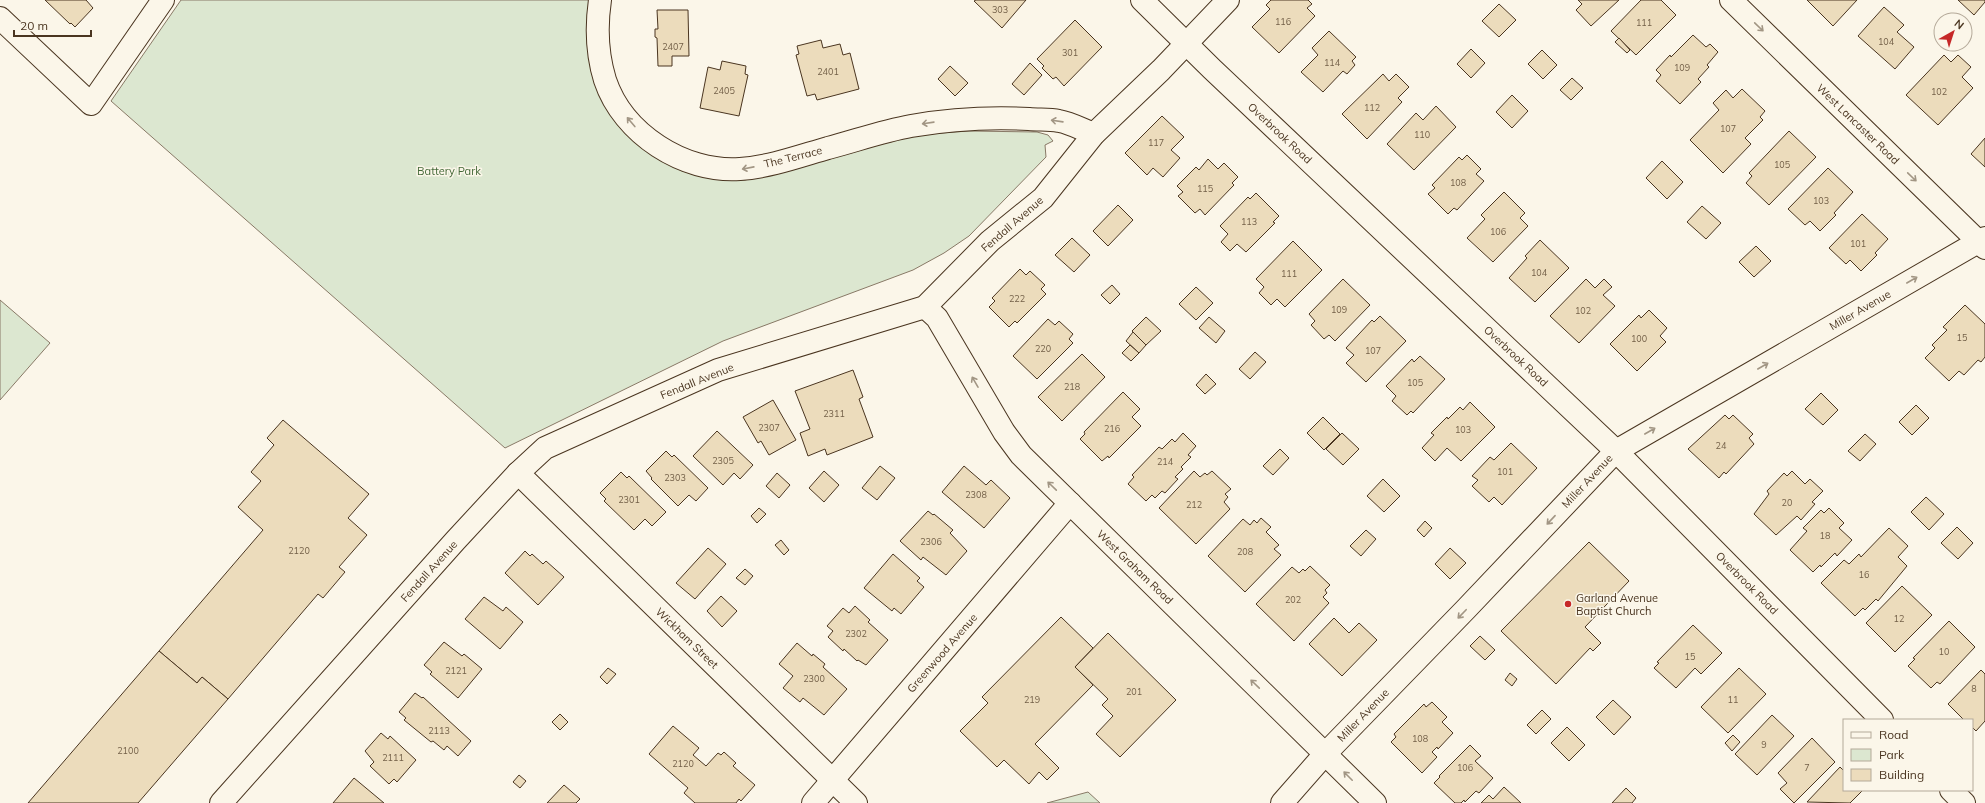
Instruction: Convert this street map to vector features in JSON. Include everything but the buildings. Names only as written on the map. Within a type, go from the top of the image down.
[{"type":"street","points":[[0,18],[91,104],[163,0]]},
{"type":"street","name":"The Terrace","points":[[600,0],[597,32],[599,56],[605,80],[616,104],[636,128],[655,144],[678,158],[700,165],[717,168],[741,169],[776,162],[910,126],[967,118],[1061,121],[1094,134]]},
{"type":"street","name":"Overbrook Road","points":[[1142,0],[1616,450],[1881,719]]},
{"type":"street","name":"Fendall Avenue","points":[[221,803],[449,547],[518,473],[545,448],[718,370],[925,307],[990,241],[1043,198],[1094,134],[1228,0]]},
{"type":"street","name":"West Lancaster Road","points":[[1731,0],[1983,243]]},
{"type":"street","name":"Miller Avenue","points":[[1282,803],[1325,754],[1466,609],[1616,450],[1983,243]]},
{"type":"street","name":"West Graham Road","points":[[925,307],[937,318],[1004,432],[1021,455],[1375,803]]},
{"type":"street","name":"Wickham Street","points":[[518,473],[856,803]]},
{"type":"street","name":"Greenwood Avenue","points":[[813,803],[1070,503]]},
{"type":"street","points":[[1952,791],[1964,803]]},
{"type":"green space","name":"Battery Park","points":[[181,0],[592,0],[588,34],[649,152],[682,171],[719,179],[745,180],[912,135],[969,131],[1037,132],[1048,135],[1053,141],[1045,145],[1046,157],[969,236],[944,253],[913,270],[723,341],[505,448],[111,101]]},
{"type":"green space","points":[[0,300],[50,343],[0,400]]},
{"type":"green space","points":[[1088,792],[1100,803],[1047,803]]},
{"type":"place","name":"Garland Avenue Baptist Church","points":[[1568,604]]}]
